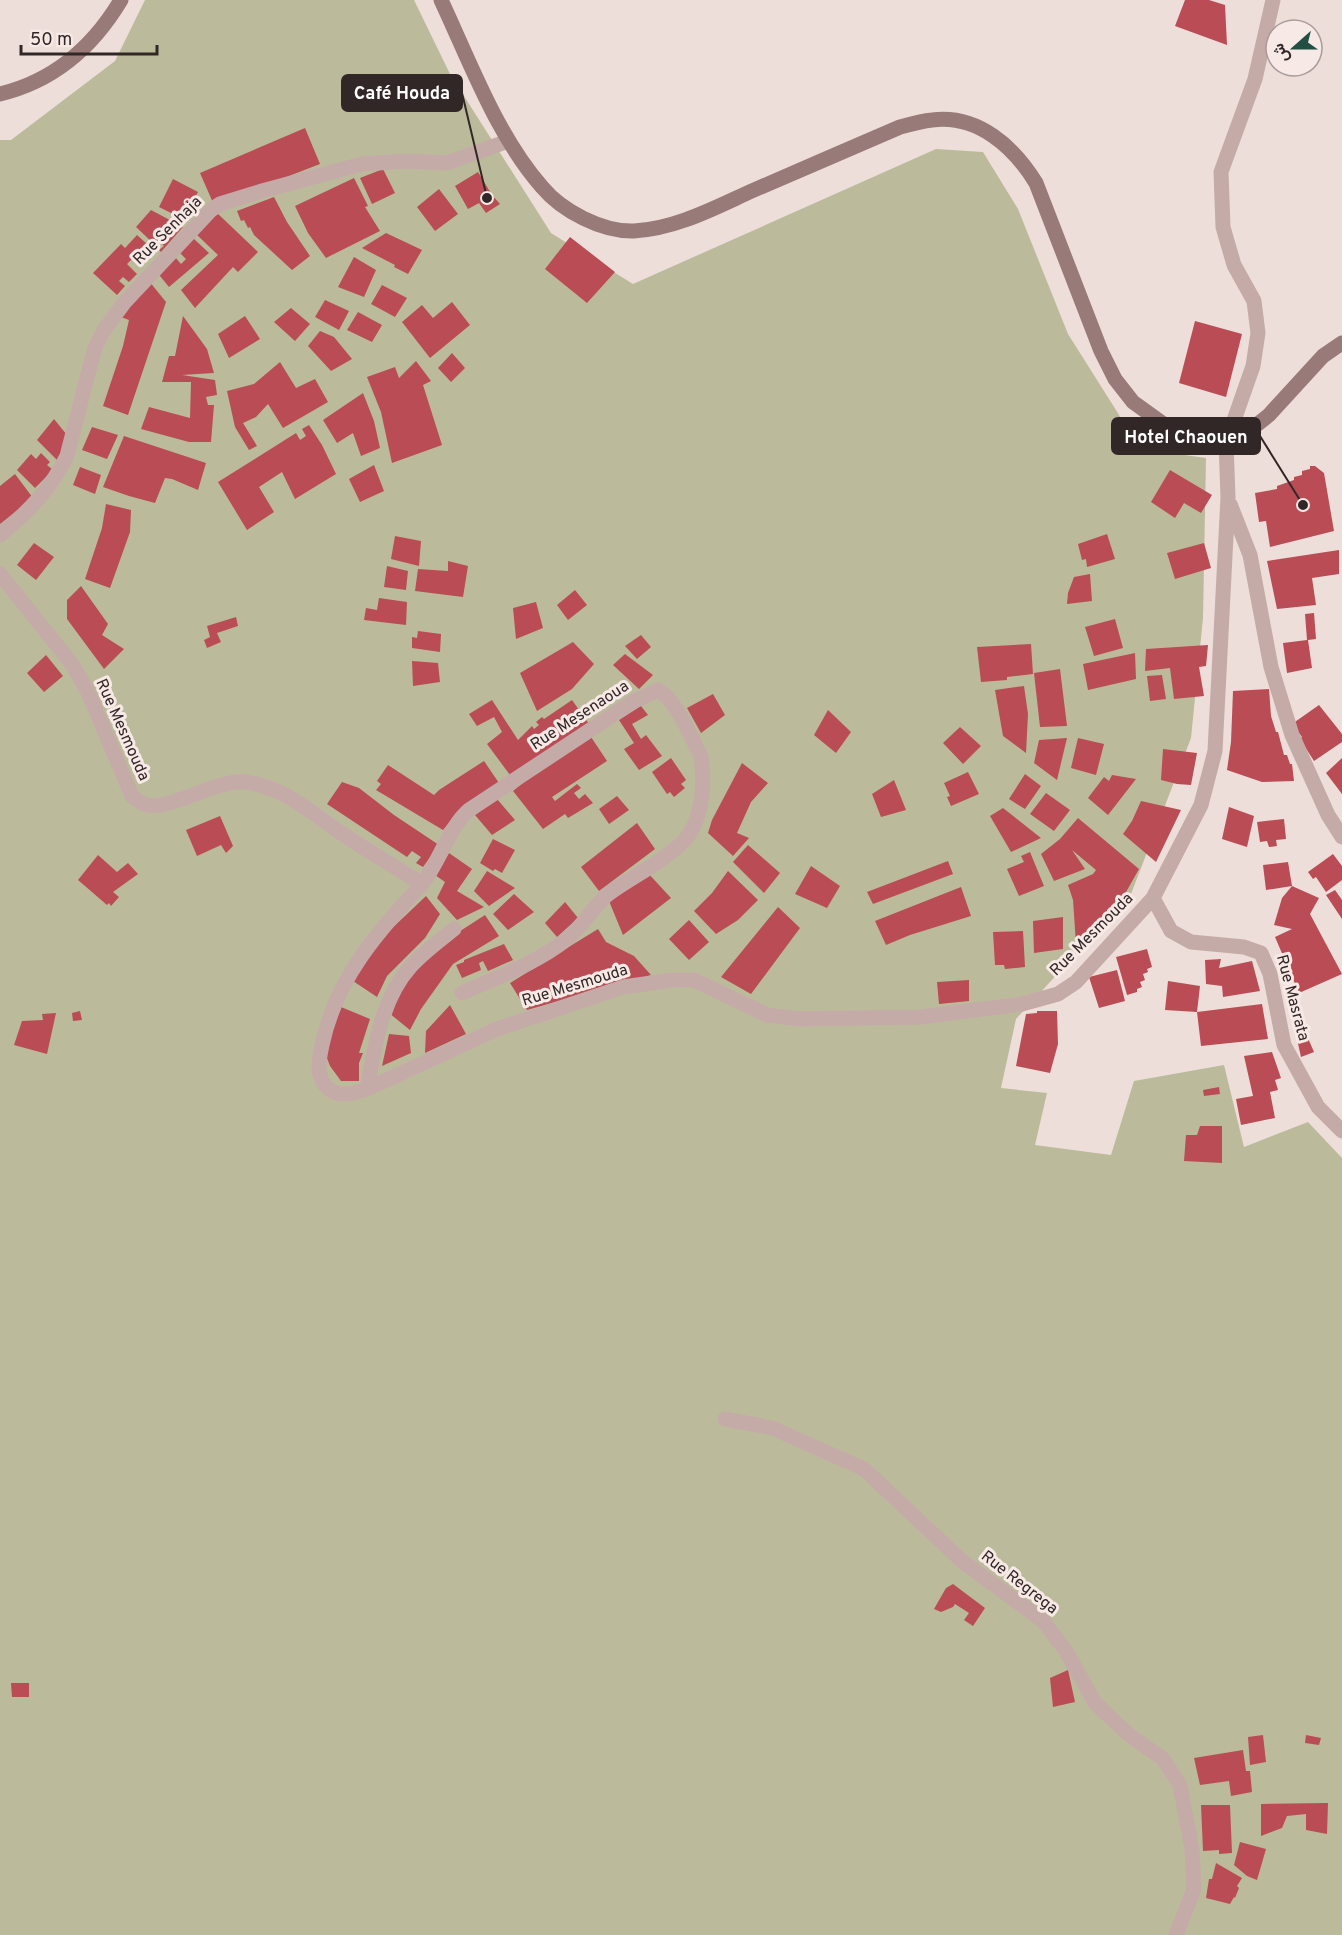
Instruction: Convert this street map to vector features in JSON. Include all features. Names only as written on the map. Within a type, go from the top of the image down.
[{"type":"main road","points":[[0,94],[39,81],[72,60],[94,39],[121,0]]},
{"type":"main road","points":[[441,0],[508,141],[542,188],[559,204],[582,217],[607,226],[633,231],[660,227],[685,220],[900,127],[934,119],[960,120],[989,133],[1010,148],[1024,164],[1036,183],[1101,351],[1115,379],[1133,402],[1176,433],[1201,442],[1226,443],[1244,435],[1269,415],[1323,356],[1342,343]]},
{"type":"street","points":[[1226,443],[1252,366],[1258,333],[1254,301],[1234,265],[1222,227],[1221,172],[1255,79],[1273,0]]},
{"type":"street","name":"Rue Senhaja","points":[[0,535],[26,514],[41,498],[60,471],[67,456],[95,348],[104,330],[124,303],[211,210],[220,204],[252,194],[362,164],[408,161],[447,163],[508,141]]},
{"type":"street","name":"Rue Mesmouda","points":[[0,574],[72,664],[88,692],[132,796],[145,804],[160,804],[225,783],[244,782],[265,787],[305,807],[340,833],[422,884],[387,922],[358,960],[339,992],[324,1032],[319,1071],[322,1082],[329,1090],[340,1095],[367,1089],[497,1029],[623,987],[673,980],[694,980],[766,1015],[799,1019],[921,1017],[1022,1004],[1058,994],[1076,982],[1153,898],[1201,805],[1215,751],[1228,497],[1226,443]]},
{"type":"street","points":[[1228,497],[1250,555],[1271,668],[1292,735],[1328,815],[1342,837]]},
{"type":"street","name":"Rue Mesenaoua","points":[[422,884],[432,871],[460,817],[634,701],[652,691],[658,690],[664,693],[701,756],[703,783],[699,811],[684,841],[603,899],[584,923],[558,946],[534,960],[462,993]]},
{"type":"street","name":"Rue Masrata","points":[[1153,898],[1171,931],[1191,942],[1244,947],[1261,952],[1270,974],[1284,1044],[1318,1107],[1342,1131]]},
{"type":"street","points":[[367,1089],[379,1032],[393,994],[410,967],[454,929]]},
{"type":"street","name":"Rue Regrega","points":[[725,1419],[772,1428],[864,1469],[962,1561],[1043,1621],[1066,1651],[1095,1703],[1128,1734],[1163,1759],[1180,1785],[1192,1850],[1194,1888],[1176,1935]]},
{"type":"green space","points":[[145,0],[414,0],[450,74],[551,233],[633,284],[936,149],[983,152],[1018,209],[1068,334],[1133,437],[1163,452],[1206,458],[1203,618],[1191,738],[1131,894],[1016,1019],[1001,1088],[1047,1093],[1035,1145],[1111,1155],[1134,1081],[1224,1065],[1244,1147],[1308,1122],[1342,1158],[1342,1935],[0,1935],[0,140],[11,140],[115,61]]},
{"type":"building","points":[[1185,0],[1209,0],[1225,5],[1227,45],[1175,26]]},
{"type":"building","points":[[305,128],[320,164],[214,205],[200,173]]},
{"type":"building","points":[[383,169],[395,193],[372,204],[360,178]]},
{"type":"building","points":[[478,172],[500,204],[486,213],[479,203],[468,209],[455,186]]},
{"type":"building","points":[[354,178],[368,206],[365,207],[380,231],[326,258],[308,233],[295,206]]},
{"type":"building","points":[[173,179],[198,192],[183,219],[159,207]]},
{"type":"building","points":[[439,189],[458,214],[435,231],[417,207]]},
{"type":"building","points":[[274,197],[287,222],[310,256],[292,270],[254,235],[244,220],[241,221],[237,211]]},
{"type":"building","points":[[151,210],[183,227],[161,252],[159,250],[164,246],[159,240],[154,244],[136,227]]},
{"type":"building","points":[[216,212],[258,252],[238,272],[233,267],[195,308],[181,290],[218,255],[196,234]]},
{"type":"building","points":[[386,233],[422,250],[408,274],[362,248]]},
{"type":"building","points":[[137,235],[147,244],[127,264],[137,274],[129,282],[123,277],[119,281],[125,286],[117,295],[93,273],[121,244],[125,248]]},
{"type":"building","points":[[570,237],[615,272],[587,303],[545,269]]},
{"type":"building","points":[[193,238],[209,253],[169,287],[156,271]],"holes":[[[180,253],[186,259],[181,264],[175,257]]]},
{"type":"building","points":[[354,257],[376,270],[364,297],[338,287]]},
{"type":"building","points":[[149,281],[166,302],[128,415],[103,406],[129,320],[121,317]]},
{"type":"building","points":[[382,285],[407,298],[395,317],[371,304]]},
{"type":"building","points":[[325,300],[349,311],[339,330],[315,317]]},
{"type":"building","points":[[452,302],[470,325],[430,358],[402,322],[422,305],[433,318]]},
{"type":"building","points":[[291,308],[310,324],[295,341],[274,322]]},
{"type":"building","points":[[358,312],[382,325],[372,342],[347,330]]},
{"type":"building","points":[[183,316],[207,349],[214,373],[182,375],[215,380],[217,395],[206,397],[208,405],[214,405],[211,442],[189,442],[141,429],[149,407],[190,418],[191,382],[162,382],[169,356],[175,356]]},
{"type":"building","points":[[245,316],[260,339],[229,358],[218,334]]},
{"type":"building","points":[[1195,321],[1242,334],[1226,397],[1179,383]]},
{"type":"building","points":[[320,331],[334,337],[352,359],[331,371],[308,346]]},
{"type":"building","points":[[452,353],[465,368],[451,382],[438,368]]},
{"type":"building","points":[[416,361],[431,381],[423,385],[442,445],[392,463],[381,412],[367,377],[395,367],[399,378]]},
{"type":"building","points":[[280,362],[296,388],[315,379],[328,402],[283,428],[268,404],[256,417],[243,423],[257,446],[249,450],[235,427],[227,391],[254,384]]},
{"type":"building","points":[[363,393],[374,421],[380,448],[361,456],[353,433],[337,443],[323,420]]},
{"type":"building","points":[[54,419],[67,435],[58,461],[37,440]]},
{"type":"building","points":[[309,425],[336,474],[295,499],[282,472],[259,487],[274,512],[247,530],[218,482],[296,433],[300,440],[306,436],[302,429]]},
{"type":"building","points":[[92,427],[118,435],[107,459],[82,450]]},
{"type":"building","points":[[124,436],[206,463],[198,490],[165,478],[155,503],[103,487]]},
{"type":"building","points":[[41,453],[50,462],[47,465],[53,470],[35,488],[17,470],[31,454],[36,459]]},
{"type":"building","points":[[374,465],[384,491],[360,502],[349,479]]},
{"type":"building","points":[[1310,466],[1315,466],[1324,473],[1334,531],[1270,547],[1266,521],[1259,522],[1255,493],[1277,489],[1277,486],[1302,475],[1302,471],[1310,469]]},
{"type":"building","points":[[80,467],[101,475],[95,494],[73,485]]},
{"type":"building","points":[[1170,470],[1212,495],[1201,513],[1184,503],[1175,518],[1151,502]]},
{"type":"building","points":[[15,474],[33,498],[0,524],[0,486]]},
{"type":"building","points":[[106,504],[131,510],[130,532],[110,588],[85,579],[102,528]]},
{"type":"building","points":[[1107,534],[1115,559],[1087,567],[1086,559],[1082,560],[1078,544]]},
{"type":"building","points":[[395,536],[421,541],[419,566],[391,559]]},
{"type":"building","points":[[34,543],[54,557],[36,580],[17,565]]},
{"type":"building","points":[[1204,543],[1211,568],[1175,579],[1167,553]]},
{"type":"building","points":[[1339,550],[1339,574],[1312,578],[1316,605],[1277,609],[1267,561]]},
{"type":"building","points":[[448,561],[468,566],[463,597],[415,591],[418,569],[448,571]]},
{"type":"building","points":[[387,566],[408,571],[406,590],[384,587]]},
{"type":"building","points":[[1090,574],[1092,601],[1067,604],[1074,577]]},
{"type":"building","points":[[81,586],[108,624],[102,635],[124,649],[104,669],[67,619],[67,600]]},
{"type":"building","points":[[575,590],[587,605],[568,620],[557,605]]},
{"type":"building","points":[[379,598],[407,602],[406,625],[364,620],[366,608],[377,610]]},
{"type":"building","points":[[536,602],[543,628],[516,639],[513,608]]},
{"type":"building","points":[[1314,613],[1316,639],[1308,640],[1312,668],[1287,673],[1283,643],[1307,640],[1305,614]]},
{"type":"building","points":[[236,617],[238,626],[217,633],[221,642],[207,648],[204,640],[210,637],[207,626]]},
{"type":"building","points":[[1115,619],[1123,648],[1094,656],[1085,627]]},
{"type":"building","points":[[418,631],[441,634],[440,652],[412,648],[412,637],[417,638]]},
{"type":"building","points":[[641,635],[651,647],[637,659],[625,646]]},
{"type":"building","points":[[573,642],[594,664],[572,689],[537,711],[520,673]]},
{"type":"building","points":[[1031,644],[1033,674],[1007,677],[1007,680],[981,682],[977,647]]},
{"type":"building","points":[[1208,645],[1206,666],[1199,667],[1204,696],[1174,699],[1170,668],[1145,671],[1146,649]]},
{"type":"building","points":[[1135,653],[1136,679],[1088,690],[1083,664]]},
{"type":"building","points":[[625,654],[653,675],[639,689],[613,665]]},
{"type":"building","points":[[46,655],[63,676],[44,692],[27,673]]},
{"type":"building","points":[[412,661],[438,663],[440,682],[413,686]]},
{"type":"building","points":[[1060,669],[1067,726],[1040,727],[1034,673]]},
{"type":"building","points":[[1162,675],[1166,699],[1150,701],[1147,676]]},
{"type":"building","points":[[1024,686],[1028,714],[1026,753],[1003,736],[995,690]]},
{"type":"building","points":[[1269,689],[1271,716],[1284,755],[1287,755],[1292,764],[1294,781],[1262,782],[1227,770],[1231,742],[1233,691]]},
{"type":"building","points":[[713,694],[725,715],[701,733],[687,708]]},
{"type":"building","points":[[492,700],[518,740],[532,726],[534,729],[539,725],[536,722],[542,717],[544,719],[572,700],[589,724],[510,775],[487,744],[502,732],[494,717],[477,726],[469,714]]},
{"type":"building","points":[[1319,705],[1342,734],[1342,742],[1314,761],[1302,737],[1292,724]]},
{"type":"building","points":[[641,706],[648,715],[632,724],[641,739],[646,735],[662,756],[639,770],[624,749],[634,743],[619,720]]},
{"type":"building","points":[[828,710],[851,732],[836,753],[814,735]]},
{"type":"building","points":[[960,727],[981,746],[963,764],[943,743]]},
{"type":"building","points":[[591,737],[607,761],[552,797],[555,801],[577,784],[581,788],[574,793],[579,799],[585,794],[593,803],[568,818],[565,814],[543,829],[513,791],[535,773]]},
{"type":"building","points":[[1067,738],[1057,780],[1034,763],[1039,740]]},
{"type":"building","points":[[1078,738],[1104,744],[1096,775],[1071,768]]},
{"type":"building","points":[[1163,749],[1197,753],[1191,785],[1161,780]]},
{"type":"building","points":[[671,758],[686,780],[681,784],[685,788],[674,797],[670,792],[667,794],[652,772]]},
{"type":"building","points":[[1342,758],[1342,794],[1326,773]]},
{"type":"building","points":[[484,761],[499,783],[462,807],[443,830],[376,790],[381,784],[377,781],[388,765],[434,795]]},
{"type":"building","points":[[742,763],[768,783],[751,802],[737,833],[749,838],[733,856],[708,833],[712,820]]},
{"type":"building","points":[[968,772],[979,794],[951,806],[947,797],[950,796],[944,783]]},
{"type":"building","points":[[1025,774],[1041,786],[1025,809],[1009,799]]},
{"type":"building","points":[[1112,775],[1136,779],[1108,815],[1088,798],[1104,777],[1109,781]]},
{"type":"building","points":[[894,780],[906,810],[881,817],[872,794]]},
{"type":"building","points":[[342,782],[359,788],[439,845],[423,867],[416,863],[421,857],[412,851],[407,857],[327,804]]},
{"type":"building","points":[[1046,793],[1070,810],[1054,831],[1030,814]]},
{"type":"building","points":[[617,796],[629,810],[609,824],[599,809]]},
{"type":"building","points":[[497,799],[515,820],[492,835],[475,815]]},
{"type":"building","points":[[1141,801],[1181,810],[1156,862],[1123,834]]},
{"type":"building","points":[[1229,807],[1254,816],[1247,847],[1222,839]]},
{"type":"building","points":[[1003,808],[1041,838],[1011,852],[990,816]]},
{"type":"building","points":[[220,816],[233,846],[226,853],[221,845],[197,856],[186,830]]},
{"type":"building","points":[[1078,818],[1139,869],[1121,901],[1104,922],[1086,942],[1076,944],[1073,900],[1068,885],[1093,874],[1096,870],[1072,850],[1085,869],[1054,881],[1041,854],[1060,839]]},
{"type":"building","points":[[1284,819],[1286,839],[1276,840],[1277,846],[1269,847],[1267,841],[1260,842],[1257,822]]},
{"type":"building","points":[[637,823],[655,849],[599,891],[581,867]]},
{"type":"building","points":[[493,839],[515,850],[502,873],[495,869],[493,871],[480,863]]},
{"type":"building","points":[[748,845],[780,873],[764,893],[733,862]]},
{"type":"building","points":[[1030,852],[1044,886],[1019,896],[1007,869],[1024,862],[1021,856]]},
{"type":"building","points":[[449,853],[472,869],[457,891],[484,907],[457,920],[437,898],[445,882],[435,875]]},
{"type":"building","points":[[1333,854],[1342,866],[1342,880],[1326,892],[1316,877],[1313,879],[1308,872]]},
{"type":"building","points":[[98,855],[117,872],[128,863],[138,874],[113,892],[119,897],[111,906],[78,880]]},
{"type":"building","points":[[948,861],[953,874],[873,904],[867,892]]},
{"type":"building","points":[[1288,862],[1292,886],[1266,890],[1263,865]]},
{"type":"building","points":[[811,866],[840,886],[827,908],[795,894]]},
{"type":"building","points":[[487,871],[515,888],[489,906],[474,891]]},
{"type":"building","points":[[728,871],[758,900],[738,920],[716,934],[694,911],[712,893]]},
{"type":"building","points":[[647,872],[671,898],[623,935],[609,901]]},
{"type":"building","points":[[1292,886],[1319,898],[1310,914],[1342,974],[1299,993],[1275,937],[1292,929],[1274,925],[1282,898]]},
{"type":"building","points":[[961,887],[971,916],[886,945],[875,921]]},
{"type":"building","points":[[1335,890],[1342,900],[1342,919],[1326,895]]},
{"type":"building","points":[[514,894],[534,912],[508,930],[493,914]]},
{"type":"building","points":[[426,896],[440,914],[425,938],[387,976],[377,997],[350,979],[386,934]]},
{"type":"building","points":[[565,902],[578,918],[557,937],[545,923]]},
{"type":"building","points":[[778,907],[800,928],[751,994],[721,977]]},
{"type":"building","points":[[485,915],[499,936],[453,964],[421,1009],[410,1030],[389,1013],[397,991],[440,944]]},
{"type":"building","points":[[1063,917],[1063,949],[1034,953],[1033,921]]},
{"type":"building","points":[[689,920],[709,942],[689,960],[669,939]]},
{"type":"building","points":[[598,929],[606,942],[634,956],[651,975],[527,1010],[510,983]]},
{"type":"building","points":[[1023,931],[1025,967],[1005,969],[1004,965],[995,965],[993,932]]},
{"type":"building","points":[[504,944],[513,960],[488,971],[483,961],[479,963],[481,970],[462,978],[456,965]]},
{"type":"building","points":[[1147,949],[1152,967],[1143,974],[1145,980],[1140,982],[1142,987],[1137,989],[1137,992],[1127,995],[1116,957]]},
{"type":"building","points":[[1221,959],[1219,968],[1252,961],[1260,991],[1223,997],[1222,986],[1206,984],[1205,960]]},
{"type":"building","points":[[1117,970],[1125,1001],[1099,1008],[1089,977]]},
{"type":"building","points":[[969,980],[969,1001],[939,1004],[937,982]]},
{"type":"building","points":[[1168,981],[1200,986],[1197,1012],[1165,1010]]},
{"type":"building","points":[[1262,1004],[1268,1039],[1201,1046],[1197,1012]]},
{"type":"building","points":[[450,1005],[466,1034],[425,1053],[426,1031]]},
{"type":"building","points":[[341,1007],[370,1019],[359,1053],[363,1053],[359,1063],[359,1081],[341,1081],[330,1066],[325,1053]]},
{"type":"building","points":[[80,1011],[82,1020],[73,1021],[72,1013]]},
{"type":"building","points":[[1037,1011],[1057,1011],[1058,1044],[1050,1073],[1016,1066],[1026,1014],[1037,1013]]},
{"type":"building","points":[[56,1013],[47,1054],[14,1045],[22,1021],[43,1020],[42,1014]]},
{"type":"building","points":[[389,1034],[409,1036],[411,1053],[382,1066]]},
{"type":"building","points":[[1307,1036],[1314,1052],[1301,1057],[1297,1039]]},
{"type":"building","points":[[1272,1052],[1281,1078],[1275,1080],[1278,1090],[1270,1092],[1275,1118],[1241,1125],[1236,1099],[1253,1096],[1244,1056]]},
{"type":"building","points":[[1219,1087],[1220,1094],[1204,1096],[1203,1090]]},
{"type":"building","points":[[1200,1126],[1222,1126],[1222,1163],[1184,1161],[1186,1135],[1197,1135]]},
{"type":"building","points":[[953,1584],[985,1608],[973,1626],[964,1620],[969,1613],[955,1604],[941,1612],[934,1609],[946,1588]]},
{"type":"building","points":[[1068,1670],[1075,1702],[1053,1707],[1050,1678]]},
{"type":"building","points":[[11,1683],[29,1683],[29,1697],[12,1697]]},
{"type":"building","points":[[1263,1735],[1266,1762],[1250,1765],[1248,1737]]},
{"type":"building","points":[[1306,1735],[1321,1738],[1319,1745],[1305,1743]]},
{"type":"building","points":[[1243,1750],[1246,1771],[1250,1771],[1252,1792],[1231,1796],[1229,1781],[1200,1785],[1194,1758]]},
{"type":"building","points":[[1328,1803],[1327,1834],[1306,1830],[1306,1814],[1287,1816],[1282,1828],[1261,1836],[1261,1804]]},
{"type":"building","points":[[1201,1805],[1230,1805],[1232,1853],[1219,1854],[1219,1850],[1203,1851]]},
{"type":"building","points":[[1240,1842],[1266,1849],[1257,1880],[1247,1876],[1234,1865]]},
{"type":"building","points":[[1216,1863],[1242,1878],[1237,1886],[1239,1888],[1235,1898],[1230,1904],[1206,1898],[1209,1879],[1212,1879]]},
{"type":"place","name":"Café Houda","points":[[487,198]]},
{"type":"place","name":"Hotel Chaouen","points":[[1303,505]]}]
